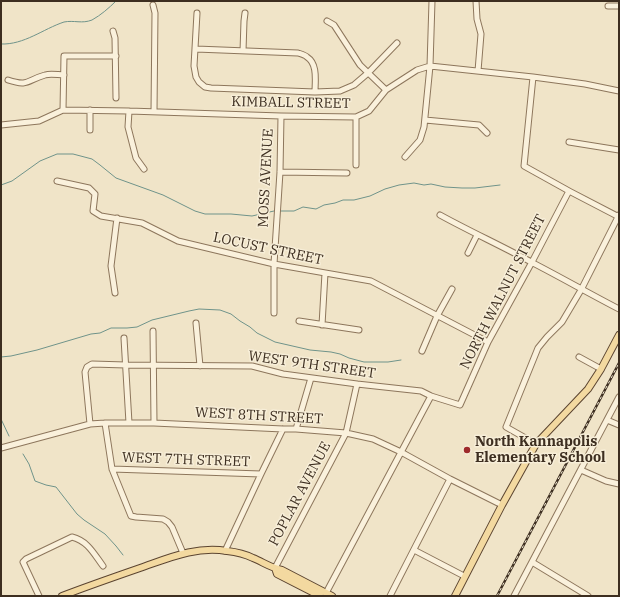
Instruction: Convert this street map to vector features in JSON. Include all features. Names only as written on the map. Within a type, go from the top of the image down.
[{"type":"main road","points":[[454,596],[536,444],[588,389],[601,369],[619,335]]},
{"type":"main road","points":[[64,596],[77,593],[183,553],[203,550],[238,553],[253,558],[282,570],[329,595]]},
{"type":"main road","points":[[275,568],[277,574],[311,594],[320,596]]},
{"type":"street","points":[[405,157],[420,140],[425,120],[430,66],[432,1]]},
{"type":"street","points":[[476,1],[477,19],[481,34],[478,71]]},
{"type":"street","points":[[152,5],[155,13],[154,112]]},
{"type":"street","points":[[608,6],[619,6]]},
{"type":"street","points":[[196,13],[196,49],[194,66],[196,77],[205,87],[211,88],[315,92],[340,91],[354,85],[397,43]]},
{"type":"street","points":[[243,51],[245,13]]},
{"type":"street","points":[[327,21],[334,25],[360,65],[386,90]]},
{"type":"street","points":[[113,31],[116,38],[116,98]]},
{"type":"street","points":[[196,49],[298,53],[308,57],[313,64],[315,69],[315,92]]},
{"type":"street","points":[[1,125],[39,121],[63,110],[64,56],[116,56]]},
{"type":"street","name":"KIMBALL STREET","points":[[63,110],[356,117],[369,111],[386,90],[417,70],[430,66],[533,77],[585,84],[619,91]]},
{"type":"street","points":[[8,80],[18,84],[26,83],[44,75],[64,75]]},
{"type":"street","points":[[533,77],[524,166],[619,216],[581,290],[562,322],[547,336],[538,348],[506,427],[536,444]]},
{"type":"street","points":[[90,110],[90,130]]},
{"type":"street","points":[[129,111],[128,127],[136,158],[144,169]]},
{"type":"street","name":"MOSS AVENUE","points":[[274,313],[274,264],[280,172],[281,116]]},
{"type":"street","points":[[356,117],[356,165]]},
{"type":"street","points":[[425,120],[479,125],[487,133]]},
{"type":"street","points":[[569,142],[619,150]]},
{"type":"street","points":[[280,172],[347,173]]},
{"type":"street","name":"LOCUST STREET","points":[[57,181],[89,188],[95,194],[93,211],[101,216],[142,223],[178,241],[274,264],[371,281],[488,342]]},
{"type":"street","name":"NORTH WALNUT STREET","points":[[460,405],[488,342],[569,191]]},
{"type":"street","points":[[440,215],[619,309]]},
{"type":"street","points":[[115,293],[111,266],[117,218]]},
{"type":"street","points":[[468,253],[477,235]]},
{"type":"street","points":[[322,325],[325,273]]},
{"type":"street","points":[[422,351],[437,316],[452,289]]},
{"type":"street","points":[[299,321],[359,330]]},
{"type":"street","points":[[196,323],[200,366]]},
{"type":"street","points":[[153,331],[154,423]]},
{"type":"street","points":[[124,338],[129,423]]},
{"type":"street","points":[[579,357],[601,369]]},
{"type":"street","name":"WEST 9TH STREET","points":[[90,424],[85,372],[87,367],[92,364],[126,366],[252,366],[283,374],[421,391],[431,396],[460,405]]},
{"type":"street","points":[[296,428],[311,378]]},
{"type":"street","name":"POPLAR AVENUE","points":[[275,568],[346,432],[357,384]]},
{"type":"street","points":[[329,595],[431,396]]},
{"type":"street","points":[[514,596],[619,397]]},
{"type":"street","points":[[607,420],[619,425]]},
{"type":"street","points":[[105,423],[112,470],[131,516],[163,519],[168,522],[172,527],[183,553]]},
{"type":"street","name":"WEST 8TH STREET","points":[[1,448],[90,424],[105,423],[154,423],[283,429],[296,428],[346,432],[372,439],[401,452],[502,505]]},
{"type":"street","points":[[225,551],[283,429]]},
{"type":"street","name":"WEST 7TH STREET","points":[[112,470],[261,474]]},
{"type":"street","points":[[581,470],[606,481],[619,484]]},
{"type":"street","points":[[390,596],[450,479]]},
{"type":"street","points":[[39,596],[23,562],[26,559],[72,537],[80,539],[90,548],[103,566]]},
{"type":"street","points":[[414,550],[464,576]]},
{"type":"street","points":[[532,562],[588,596]]},
{"type":"waterway","points":[[1,44],[18,42],[64,22],[85,22],[92,20],[99,16],[116,1]]},
{"type":"waterway","points":[[1,185],[12,181],[40,161],[57,154],[73,154],[92,159],[116,178],[163,195],[195,211],[205,214],[252,216],[274,211]]},
{"type":"waterway","points":[[280,211],[294,211],[303,207],[316,209],[324,205],[343,200],[354,200],[370,196],[385,189],[399,185],[414,183],[462,188],[500,185]]},
{"type":"waterway","points":[[1,357],[37,350],[91,334],[100,333],[111,328],[137,327],[152,320],[199,309],[220,310],[231,314],[257,333],[275,342],[310,350],[340,354],[364,362],[388,362],[401,360]]},
{"type":"waterway","points":[[1,419],[9,436]]},
{"type":"waterway","points":[[23,454],[29,464],[35,481],[56,487],[77,514],[105,534],[123,555]]},
{"type":"railway","points":[[497,596],[619,363]]},
{"type":"place","name":"North Kannapolis Elementary School","points":[[467,450]]}]
